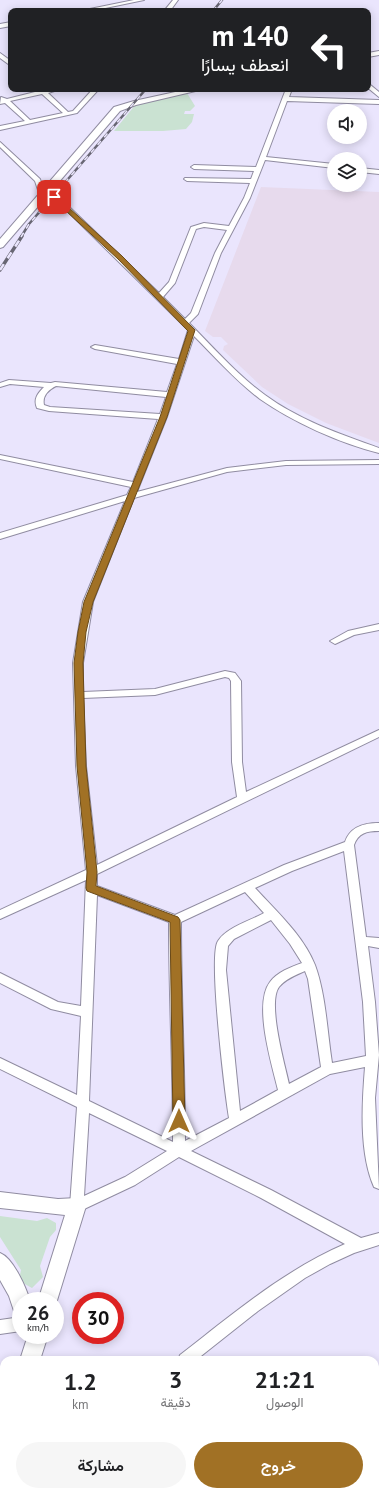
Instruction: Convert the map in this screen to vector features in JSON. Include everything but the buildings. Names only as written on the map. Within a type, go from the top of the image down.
[{"type":"street","points":[[101,8],[142,0]]},
{"type":"street","points":[[169,8],[176,0]]},
{"type":"street","points":[[0,55],[8,62]]},
{"type":"street","points":[[371,88],[379,95]]},
{"type":"street","points":[[3,101],[38,92]]},
{"type":"street","points":[[43,92],[67,114]]},
{"type":"street","points":[[0,128],[75,112],[93,92]]},
{"type":"street","points":[[0,245],[44,191],[117,109],[134,103],[186,92]]},
{"type":"street","points":[[51,1292],[77,1206],[84,1104],[92,872],[81,766],[78,695],[79,655],[82,632],[88,602],[171,395],[181,362],[189,327],[218,253],[247,198],[288,92]]},
{"type":"street","points":[[0,95],[3,101],[29,122]]},
{"type":"street","points":[[285,100],[379,102]]},
{"type":"street","points":[[0,144],[38,180],[40,188],[59,200],[239,377],[263,397],[289,413],[326,432],[379,451]]},
{"type":"street","points":[[263,158],[327,165]]},
{"type":"street","points":[[194,167],[259,169]]},
{"type":"street","points":[[367,171],[379,172]]},
{"type":"street","points":[[187,179],[254,180]]},
{"type":"street","points":[[159,297],[172,283],[193,228],[204,226],[230,228]]},
{"type":"street","points":[[95,348],[181,362]]},
{"type":"street","points":[[0,385],[9,382],[66,385],[171,395]]},
{"type":"street","points":[[50,385],[44,391],[39,402],[42,408],[163,417]]},
{"type":"street","points":[[0,457],[135,485]]},
{"type":"street","points":[[0,536],[219,472],[258,466],[318,462],[379,462]]},
{"type":"street","points":[[335,641],[351,633],[379,627]]},
{"type":"street","points":[[78,695],[156,692],[215,676],[231,675],[236,680],[237,762],[242,798]]},
{"type":"street","points":[[0,915],[92,872],[379,732]]},
{"type":"street","points":[[379,828],[368,827],[358,831],[352,836],[349,845],[362,941],[375,1060],[369,1098],[372,1157],[379,1183]]},
{"type":"street","points":[[91,888],[175,920],[304,861],[349,845]]},
{"type":"street","points":[[247,886],[309,965],[314,979],[327,1070]]},
{"type":"street","points":[[235,1120],[230,1088],[220,970],[220,949],[224,940],[230,936],[271,915]]},
{"type":"street","points":[[175,920],[175,976],[179,1060],[179,1151]]},
{"type":"street","points":[[362,941],[379,943]]},
{"type":"street","points":[[285,1092],[269,1010],[269,994],[276,983],[286,975],[309,965]]},
{"type":"street","points":[[0,978],[60,1008],[86,1012]]},
{"type":"street","points":[[0,1200],[58,1207],[77,1206],[130,1181],[179,1151],[327,1070],[375,1060]]},
{"type":"street","points":[[0,1063],[266,1194],[358,1244]]},
{"type":"street","points":[[190,1356],[270,1294],[312,1265],[358,1244],[379,1239]]},
{"type":"street","points":[[0,1262],[17,1292]]},
{"type":"street","points":[[0,1327],[12,1325]]},
{"type":"street","points":[[28,1344],[29,1356]]},
{"type":"street","points":[[30,1356],[35,1344]]},
{"type":"shaded area","points":[[261,187],[327,190],[327,192],[379,192],[379,443],[326,423],[288,404],[262,387],[223,350],[224,346],[228,344],[221,337],[213,337],[205,331]]},
{"type":"green space","points":[[187,93],[195,106],[190,111],[185,111],[184,114],[194,114],[192,122],[186,129],[163,131],[114,131],[136,104]]},
{"type":"green space","points":[[0,1216],[37,1221],[47,1218],[56,1223],[56,1230],[50,1237],[40,1266],[43,1277],[32,1288],[21,1282],[21,1270],[0,1237]]},
{"type":"railway","points":[[215,8],[222,0]]},
{"type":"railway","points":[[21,237],[29,224],[143,92]]},
{"type":"railway","points":[[0,270],[22,236]]},
{"type":"route","points":[[54,197],[120,258],[192,330],[163,417],[88,602],[78,663],[81,766],[92,872],[91,888],[175,920],[175,976],[179,1060],[179,1121]]}]
